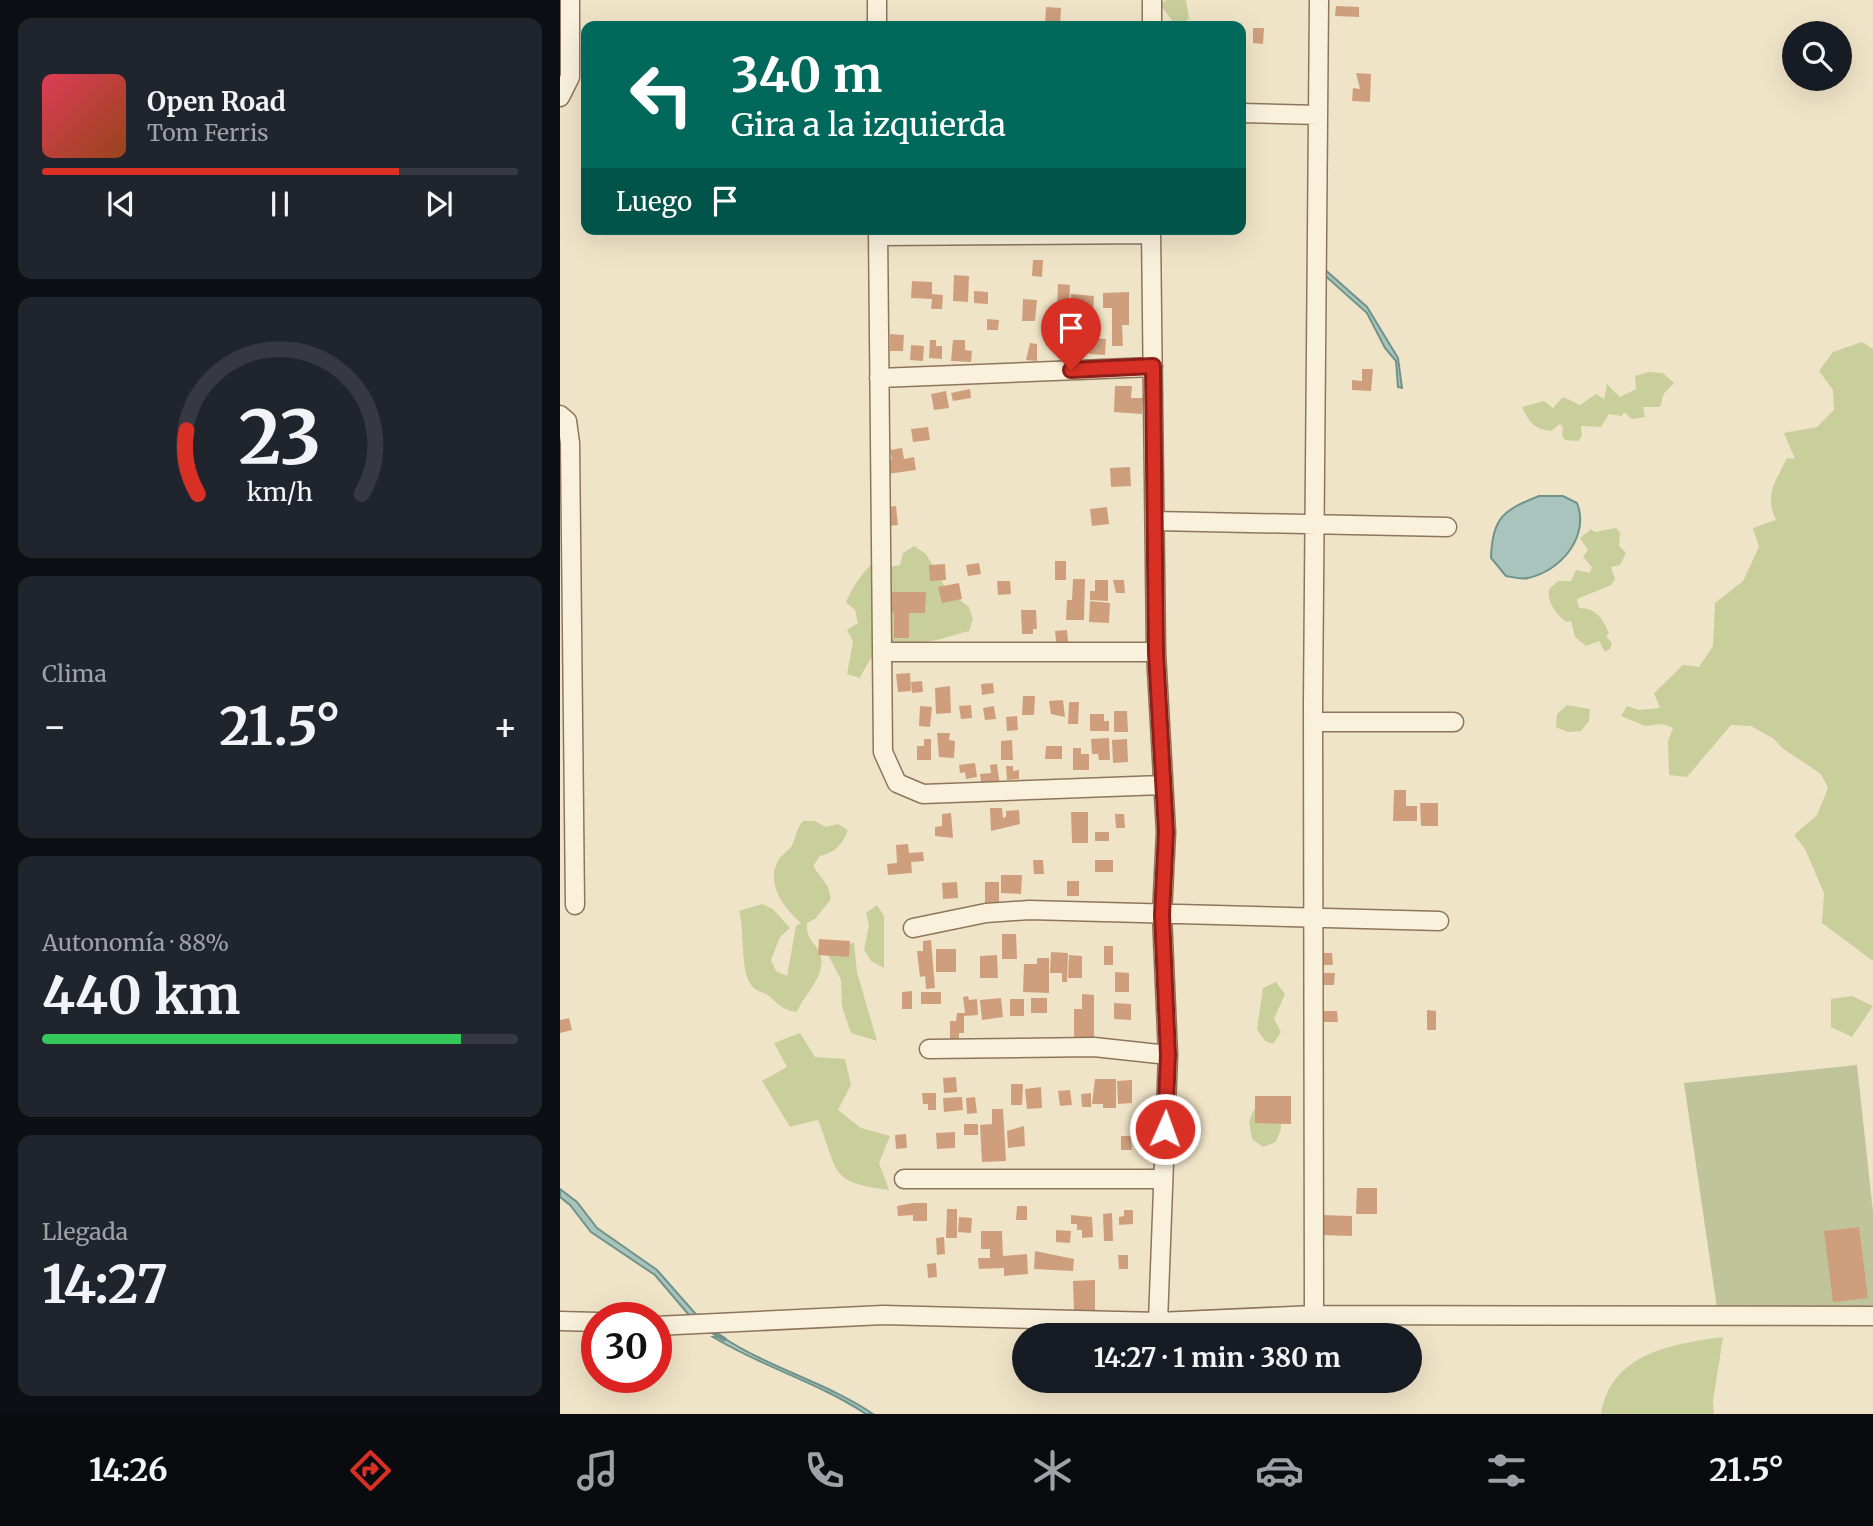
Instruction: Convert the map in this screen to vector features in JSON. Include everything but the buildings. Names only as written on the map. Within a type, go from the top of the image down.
[{"type":"street","points":[[560,97],[570,77],[570,0]]},
{"type":"street","points":[[877,0],[877,21]]},
{"type":"street","points":[[1152,0],[1152,21]]},
{"type":"street","points":[[1314,1315],[1313,722],[1317,524],[1319,0]]},
{"type":"street","points":[[1246,113],[1318,115]]},
{"type":"street","points":[[878,235],[883,751],[897,783],[923,794],[1163,785]]},
{"type":"street","points":[[1151,235],[1156,653],[1166,832],[1162,915],[1168,1055],[1158,1322]]},
{"type":"street","points":[[879,378],[1153,366]]},
{"type":"street","points":[[560,415],[567,421],[570,443],[575,905]]},
{"type":"street","points":[[1156,521],[1447,527]]},
{"type":"street","points":[[882,652],[1156,653]]},
{"type":"street","points":[[1313,722],[1454,722]]},
{"type":"street","points":[[913,928],[986,913],[1029,910],[1439,921]]},
{"type":"street","points":[[929,1049],[1094,1047],[1168,1055]]},
{"type":"street","points":[[904,1179],[1163,1179]]},
{"type":"street","points":[[672,1326],[716,1325],[775,1318],[883,1315],[1158,1322],[1314,1315],[1873,1316]]},
{"type":"street","points":[[560,1321],[581,1322]]},
{"type":"green space","points":[[1166,0],[1186,0],[1189,19],[1172,21],[1160,4]]},
{"type":"green space","points":[[1862,342],[1873,349],[1873,961],[1822,923],[1824,893],[1805,849],[1794,835],[1817,815],[1828,788],[1821,774],[1782,748],[1774,739],[1751,726],[1731,725],[1687,777],[1669,775],[1668,741],[1673,728],[1662,724],[1645,726],[1621,716],[1627,706],[1639,710],[1660,708],[1654,693],[1683,665],[1699,667],[1713,646],[1715,603],[1743,581],[1759,547],[1753,528],[1776,520],[1771,503],[1772,489],[1787,458],[1795,459],[1784,433],[1817,427],[1834,410],[1833,390],[1819,371],[1833,352]]},
{"type":"green space","points":[[1649,372],[1663,373],[1674,383],[1664,393],[1660,407],[1643,407],[1645,417],[1632,419],[1624,412],[1622,416],[1609,414],[1601,427],[1581,426],[1582,436],[1578,441],[1565,440],[1560,424],[1551,431],[1536,426],[1522,407],[1544,401],[1553,408],[1563,397],[1580,405],[1596,394],[1604,399],[1607,384],[1620,397],[1636,389],[1635,376]]},
{"type":"green space","points":[[1616,528],[1620,533],[1619,546],[1626,553],[1620,565],[1611,567],[1615,579],[1611,585],[1577,599],[1579,608],[1594,612],[1604,623],[1609,634],[1606,636],[1612,643],[1610,649],[1605,652],[1599,641],[1586,646],[1575,637],[1571,621],[1566,622],[1553,607],[1549,599],[1549,589],[1558,581],[1571,581],[1576,570],[1590,573],[1592,567],[1583,557],[1588,550],[1580,538],[1591,529],[1595,532]]},
{"type":"green space","points":[[914,546],[926,554],[947,590],[969,607],[973,619],[969,631],[926,642],[883,647],[872,657],[860,678],[847,674],[853,642],[847,630],[858,623],[855,610],[846,602],[851,591],[875,561],[887,567],[900,565],[903,553]]},
{"type":"green space","points":[[1567,705],[1590,709],[1589,721],[1581,731],[1568,732],[1556,727],[1557,714]]},
{"type":"green space","points":[[803,821],[815,821],[826,827],[838,824],[848,830],[838,847],[820,856],[813,866],[828,887],[831,899],[815,919],[807,923],[808,934],[819,952],[821,964],[817,979],[797,1012],[782,1007],[749,982],[744,963],[739,911],[762,904],[773,909],[790,928],[780,937],[771,960],[776,971],[787,976],[796,926],[801,923],[783,903],[775,887],[774,878],[779,859],[792,845]]},
{"type":"green space","points":[[877,905],[884,916],[884,968],[871,961],[864,950],[869,925],[866,913]]},
{"type":"green space","points":[[854,942],[857,972],[877,1041],[851,1033],[842,1007],[841,980],[828,955]]},
{"type":"green space","points":[[1276,982],[1285,994],[1274,1019],[1281,1032],[1273,1044],[1265,1041],[1257,1029],[1263,988]]},
{"type":"green space","points":[[1852,996],[1873,1006],[1852,1037],[1831,1027],[1831,999]]},
{"type":"green space","points":[[800,1033],[815,1057],[845,1059],[851,1085],[838,1110],[861,1128],[890,1136],[879,1163],[889,1190],[869,1187],[845,1178],[833,1163],[818,1120],[790,1127],[762,1081],[787,1067],[774,1043]]},
{"type":"green space","points":[[1857,1065],[1873,1212],[1873,1306],[1717,1308],[1684,1083]]},
{"type":"green space","points":[[1269,1106],[1281,1115],[1281,1129],[1276,1142],[1263,1147],[1252,1139],[1249,1121],[1255,1108]]},
{"type":"green space","points":[[1723,1337],[1713,1401],[1714,1414],[1601,1414],[1607,1393],[1617,1377],[1631,1365],[1665,1348]]},
{"type":"water","points":[[1322,267],[1367,307],[1398,358],[1402,388],[1398,387],[1396,361],[1385,348],[1367,313],[1321,272]]},
{"type":"water","points":[[1539,496],[1563,496],[1577,503],[1580,515],[1576,539],[1561,560],[1540,574],[1525,579],[1506,576],[1491,558],[1497,524],[1509,511]]},
{"type":"water","points":[[560,1189],[577,1202],[597,1228],[657,1270],[701,1320],[695,1322],[655,1275],[591,1232],[570,1205],[560,1197]]},
{"type":"water","points":[[721,1336],[873,1414],[866,1414],[829,1393],[713,1337]]},
{"type":"waterway","points":[[708,1329],[724,1339]]},
{"type":"route","points":[[1071,370],[1153,366],[1156,653],[1166,832],[1162,915],[1168,1055],[1165,1129]]}]
